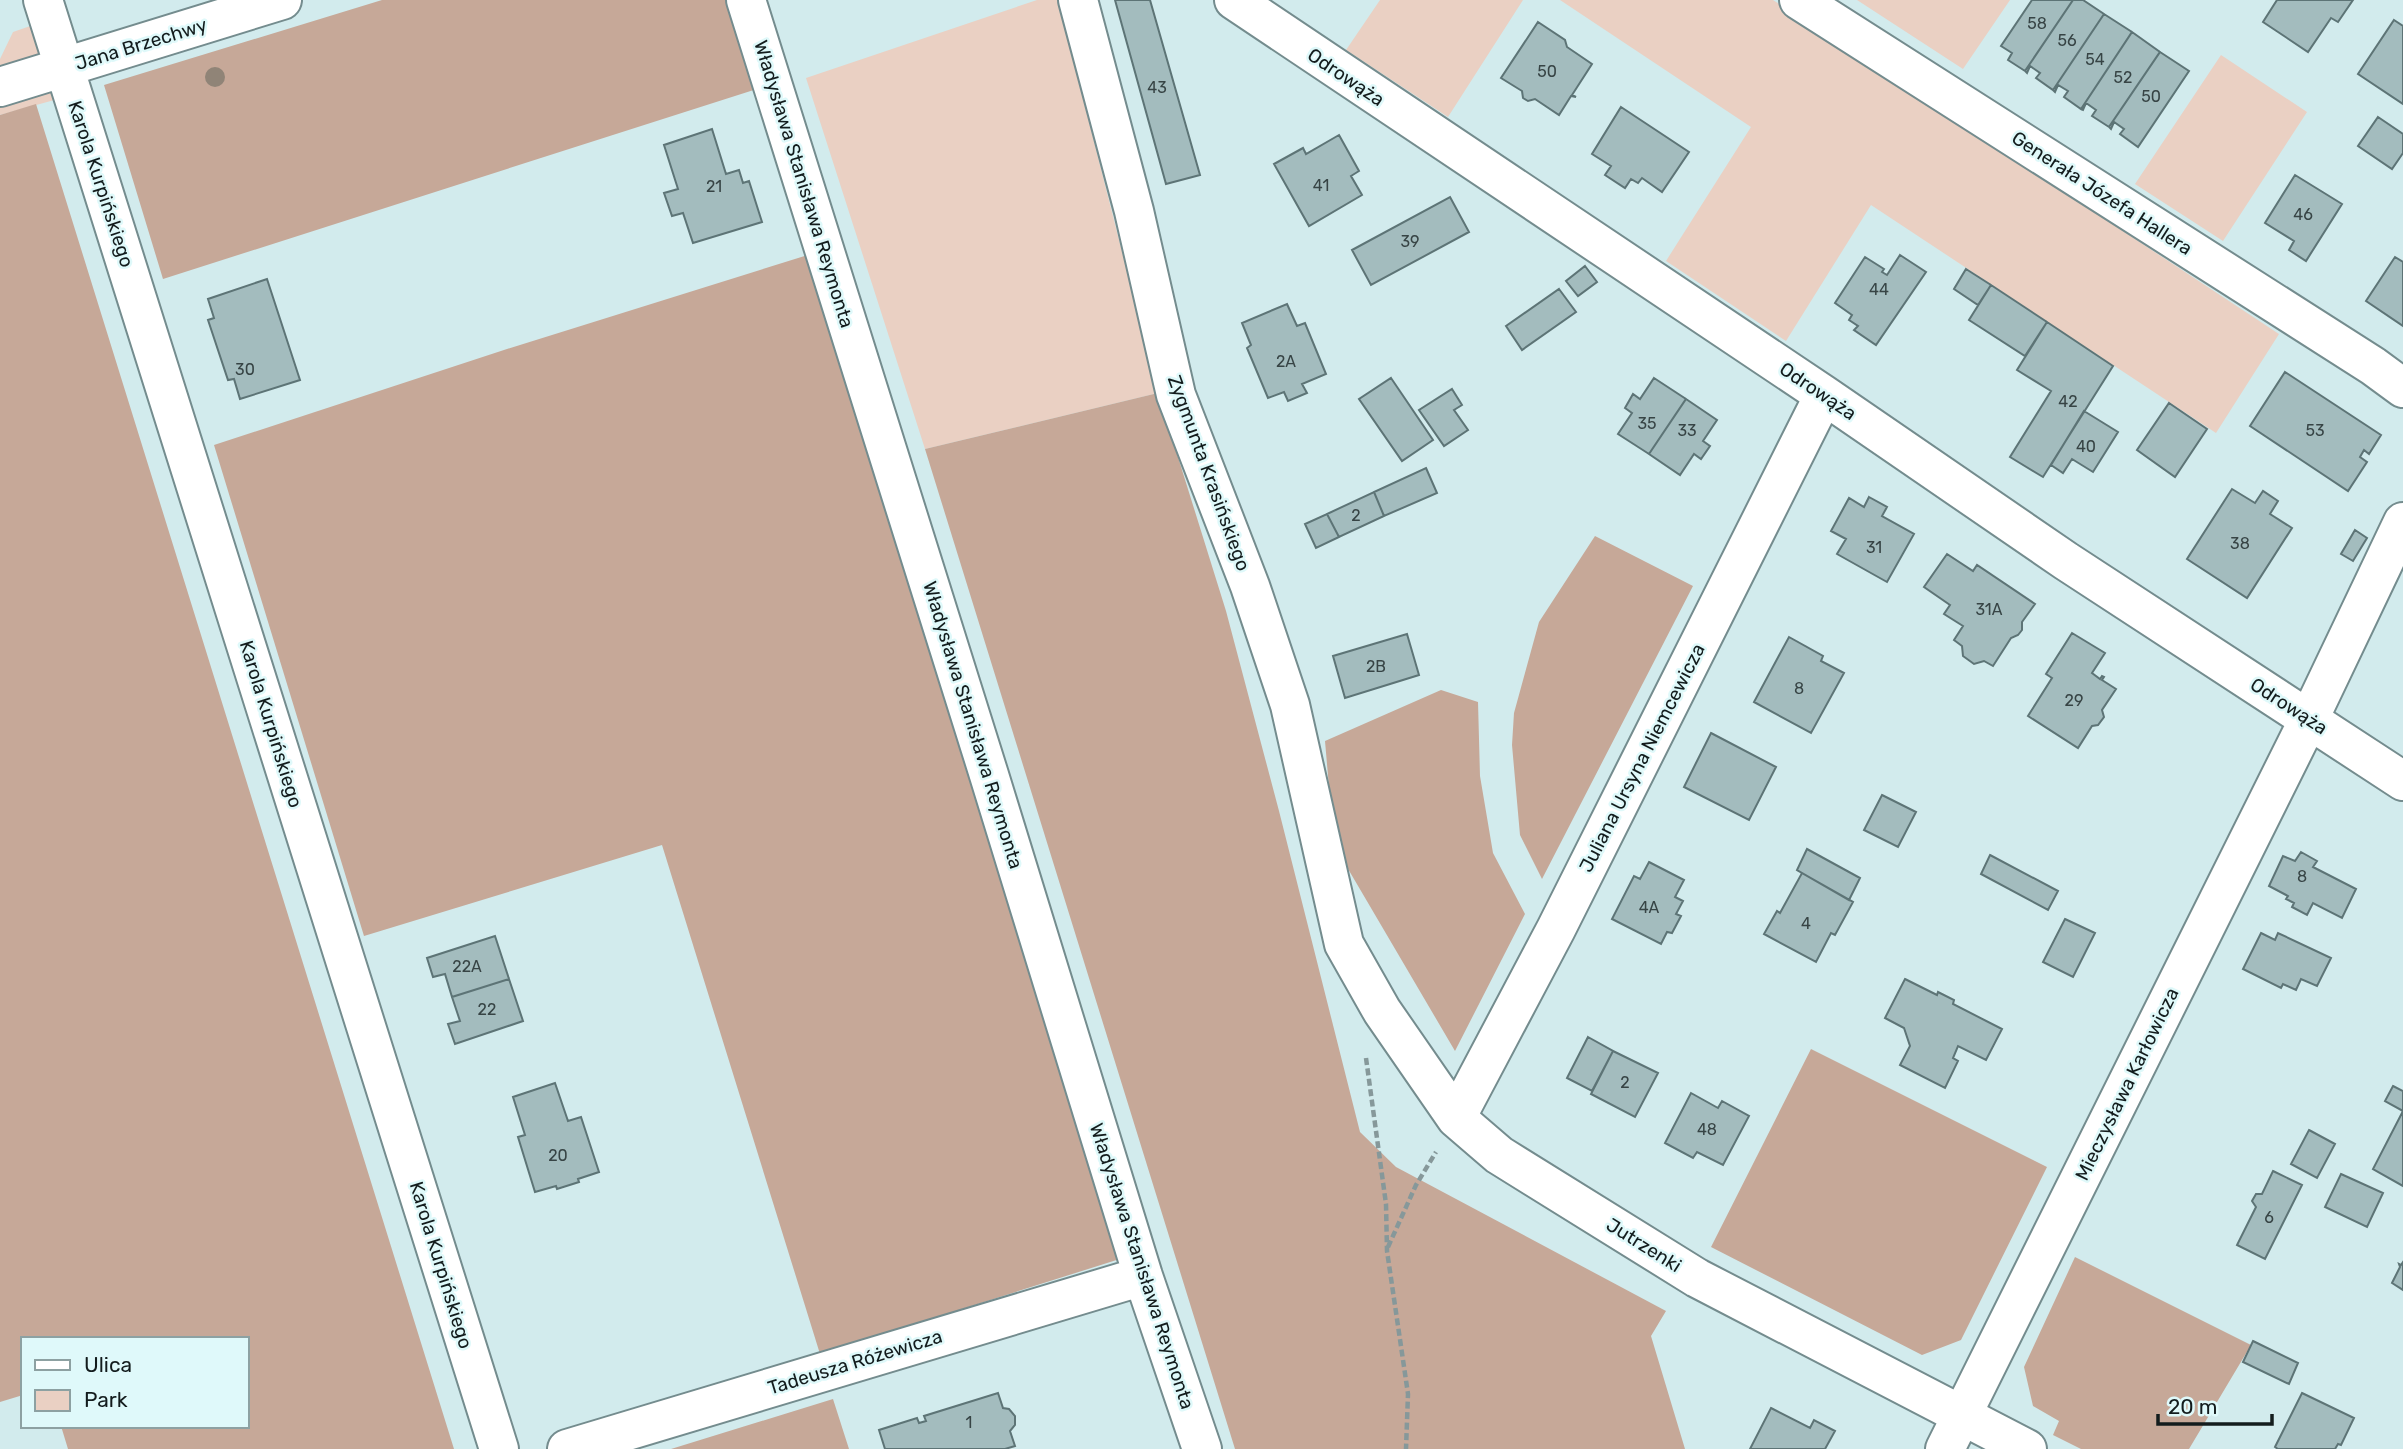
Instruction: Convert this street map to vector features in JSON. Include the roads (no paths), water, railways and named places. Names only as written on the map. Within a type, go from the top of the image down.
[{"type":"street","name":"Karola Kurpińskiego","points":[[43,0],[499,1449]]},
{"type":"street","name":"Jana Brzechwy","points":[[0,87],[282,0]]},
{"type":"street","name":"Władysława Stanisława Reymonta","points":[[746,0],[1143,1276],[1202,1449]]},
{"type":"street","name":"Zygmunta Krasińskiego","points":[[1078,0],[1134,211],[1176,395],[1251,586],[1290,705],[1344,944]]},
{"type":"street","name":"Odrowąża","points":[[1234,0],[1824,395],[2066,561],[2403,781]]},
{"type":"street","name":"Generała Józefa Hallera","points":[[1799,0],[2373,366],[2403,388]]},
{"type":"street","name":"Juliana Ursyna Niemcewicza","points":[[1456,1118],[1556,929],[1824,395]]},
{"type":"street","name":"Mieczysława Karłowicza","points":[[1945,1449],[2309,719],[2403,522]]},
{"type":"street","name":"Jutrzenki","points":[[1344,944],[1382,1011],[1456,1118],[1499,1155],[1697,1278],[2027,1449]]},
{"type":"street","name":"Tadeusza Różewicza","points":[[566,1449],[1143,1276]]}]
